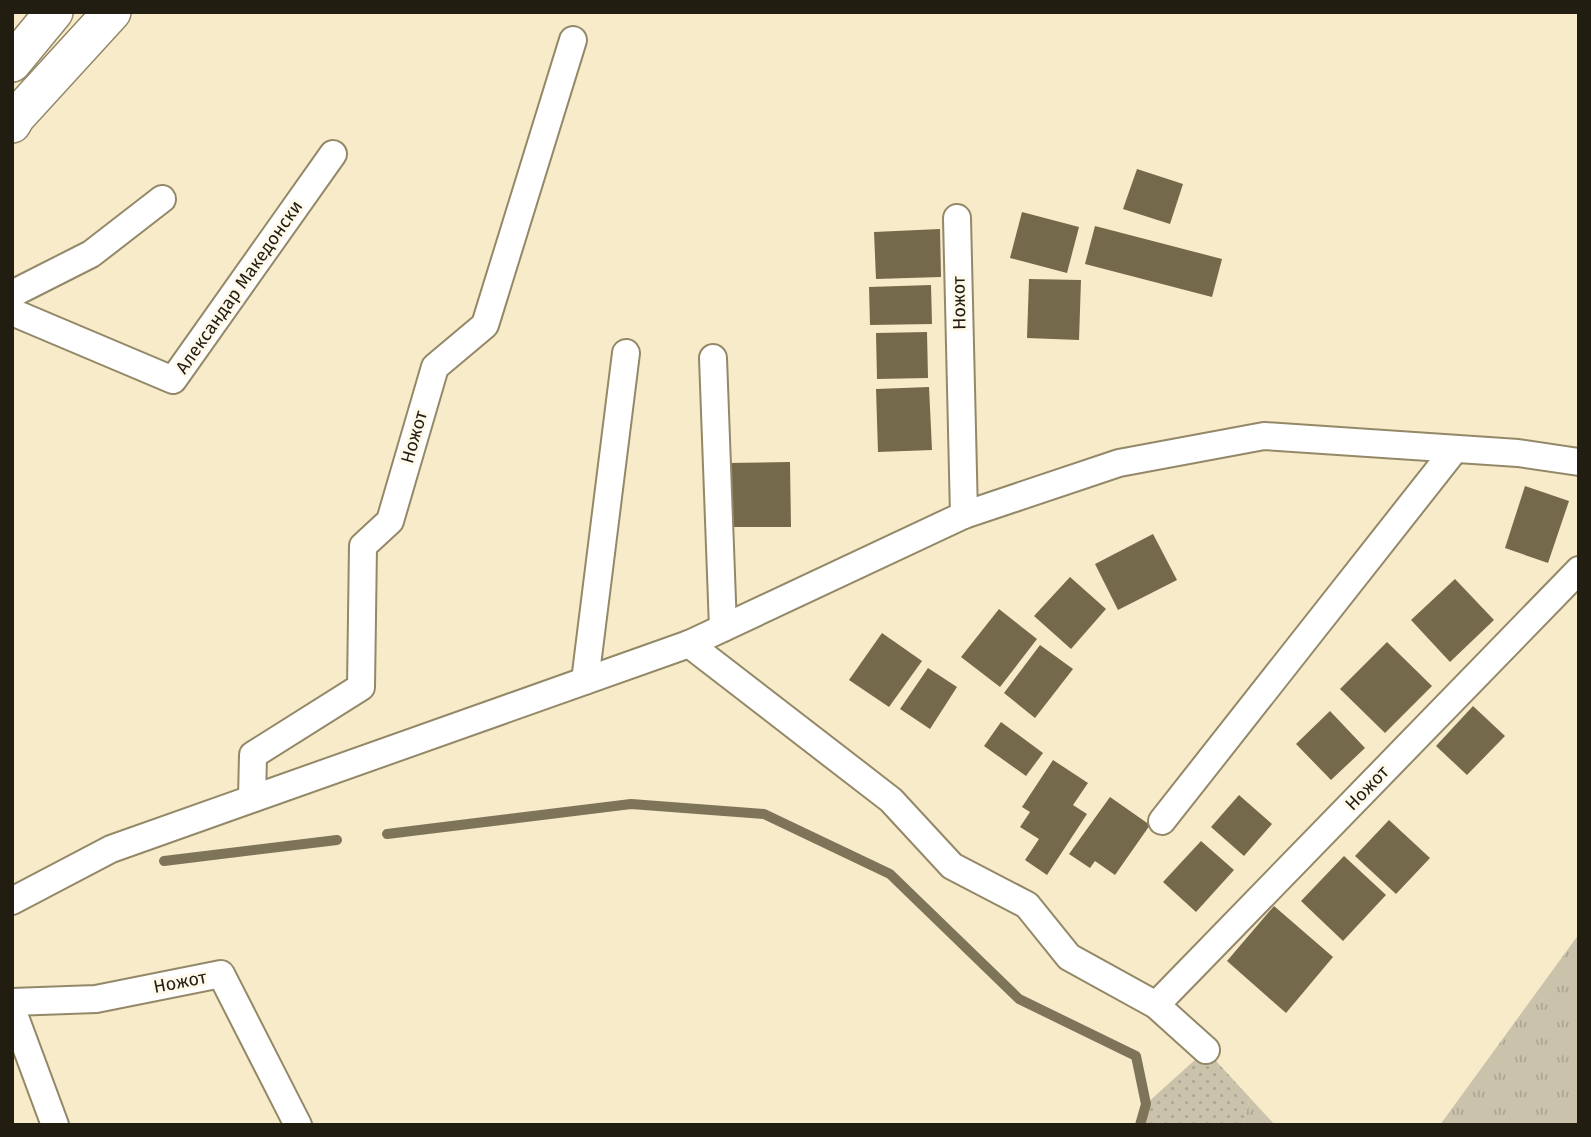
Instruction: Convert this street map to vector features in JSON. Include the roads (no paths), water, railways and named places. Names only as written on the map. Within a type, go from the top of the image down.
[{"type":"street","points":[[12,124],[112,12]]},
{"type":"street","points":[[12,63],[47,15]]},
{"type":"street","name":"Ножот","points":[[252,798],[253,755],[361,687],[363,546],[390,521],[435,367],[485,325],[573,40]]},
{"type":"street","name":"Александар Македонски","points":[[12,312],[173,380],[333,154]]},
{"type":"street","points":[[12,295],[91,254],[162,199]]},
{"type":"street","name":"Ножот","points":[[957,218],[964,515]]},
{"type":"street","points":[[585,681],[626,353]]},
{"type":"street","points":[[713,358],[723,628]]},
{"type":"street","points":[[12,901],[111,849],[689,643],[964,515],[1119,463],[1264,436],[1518,453],[1579,462]]},
{"type":"street","points":[[1162,821],[1455,449]]},
{"type":"street","name":"Ножот","points":[[1156,1005],[1579,570]]},
{"type":"street","points":[[689,643],[891,800],[952,866],[1027,905],[1069,957],[1156,1005],[1206,1050]]},
{"type":"street","name":"Ножот","points":[[12,1002],[96,999],[221,974],[298,1125]]},
{"type":"street","points":[[12,1009],[55,1125]]},
{"type":"waterway","points":[[387,834],[631,804],[764,814],[890,874],[1019,999],[1136,1056],[1146,1104],[1140,1125]]},
{"type":"waterway","points":[[164,861],[337,840]]}]
